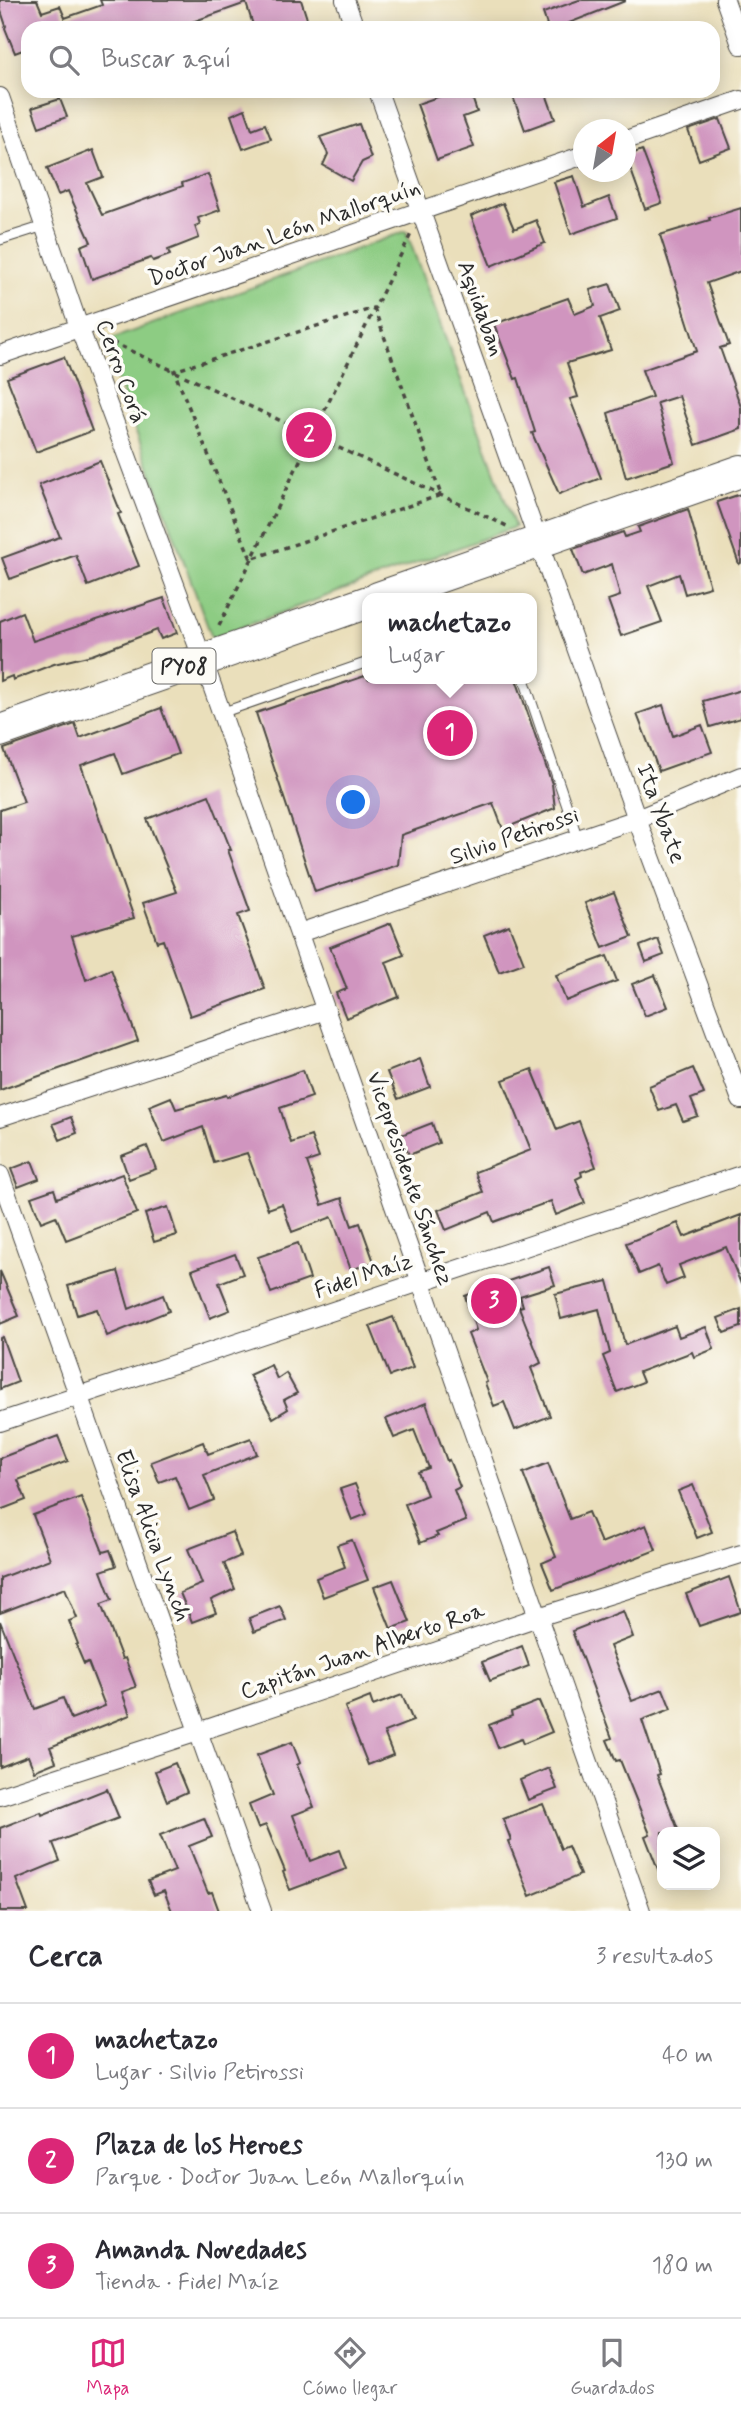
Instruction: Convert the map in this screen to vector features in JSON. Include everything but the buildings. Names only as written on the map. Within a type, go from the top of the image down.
[{"type":"highway","points":[[391,593],[741,471]]},
{"type":"highway","name":"PY08","points":[[0,731],[362,604]]},
{"type":"street","points":[[345,0],[352,21]]},
{"type":"street","points":[[725,0],[741,45]]},
{"type":"street","name":"Cerro Corá","points":[[0,97],[79,327],[202,660]]},
{"type":"street","name":"Aquidaban","points":[[380,98],[540,541]]},
{"type":"street","points":[[636,136],[741,100]]},
{"type":"street","name":"Doctor Juan León Mallorquín","points":[[0,355],[573,159]]},
{"type":"street","name":"Ita Ybate","points":[[540,541],[637,819],[741,1100]]},
{"type":"street","name":"Vicepresidente Sánchez","points":[[202,660],[641,1911]]},
{"type":"street","name":"Silvio Petirossi","points":[[299,933],[637,819],[741,776]]},
{"type":"street","points":[[0,1117],[326,1010]]},
{"type":"street","name":"Elisa Alicia Lynch","points":[[0,1175],[262,1911]]},
{"type":"street","name":"Fidel Maíz","points":[[0,1422],[741,1175]]},
{"type":"street","name":"Capitán Juan Alberto Roa","points":[[0,1796],[538,1617],[741,1554]]},
{"type":"lane","points":[[0,240],[44,226]]},
{"type":"lane","points":[[221,713],[362,664]]},
{"type":"lane","points":[[526,684],[578,839]]},
{"type":"path","points":[[202,660],[421,212]]},
{"type":"path","points":[[174,371],[374,308]]},
{"type":"path","points":[[374,308],[442,495]]},
{"type":"path","points":[[79,327],[540,541]]},
{"type":"path","points":[[174,371],[251,559]]},
{"type":"path","points":[[251,559],[442,495]]},
{"type":"green space","points":[[406,231],[515,527],[212,638],[103,342]]},
{"type":"place","name":"Plaza de los Heroes","points":[[309,435]]},
{"type":"place","name":"machetazo","points":[[450,733]]},
{"type":"place","name":"Amanda Novedades","points":[[494,1301]]}]
